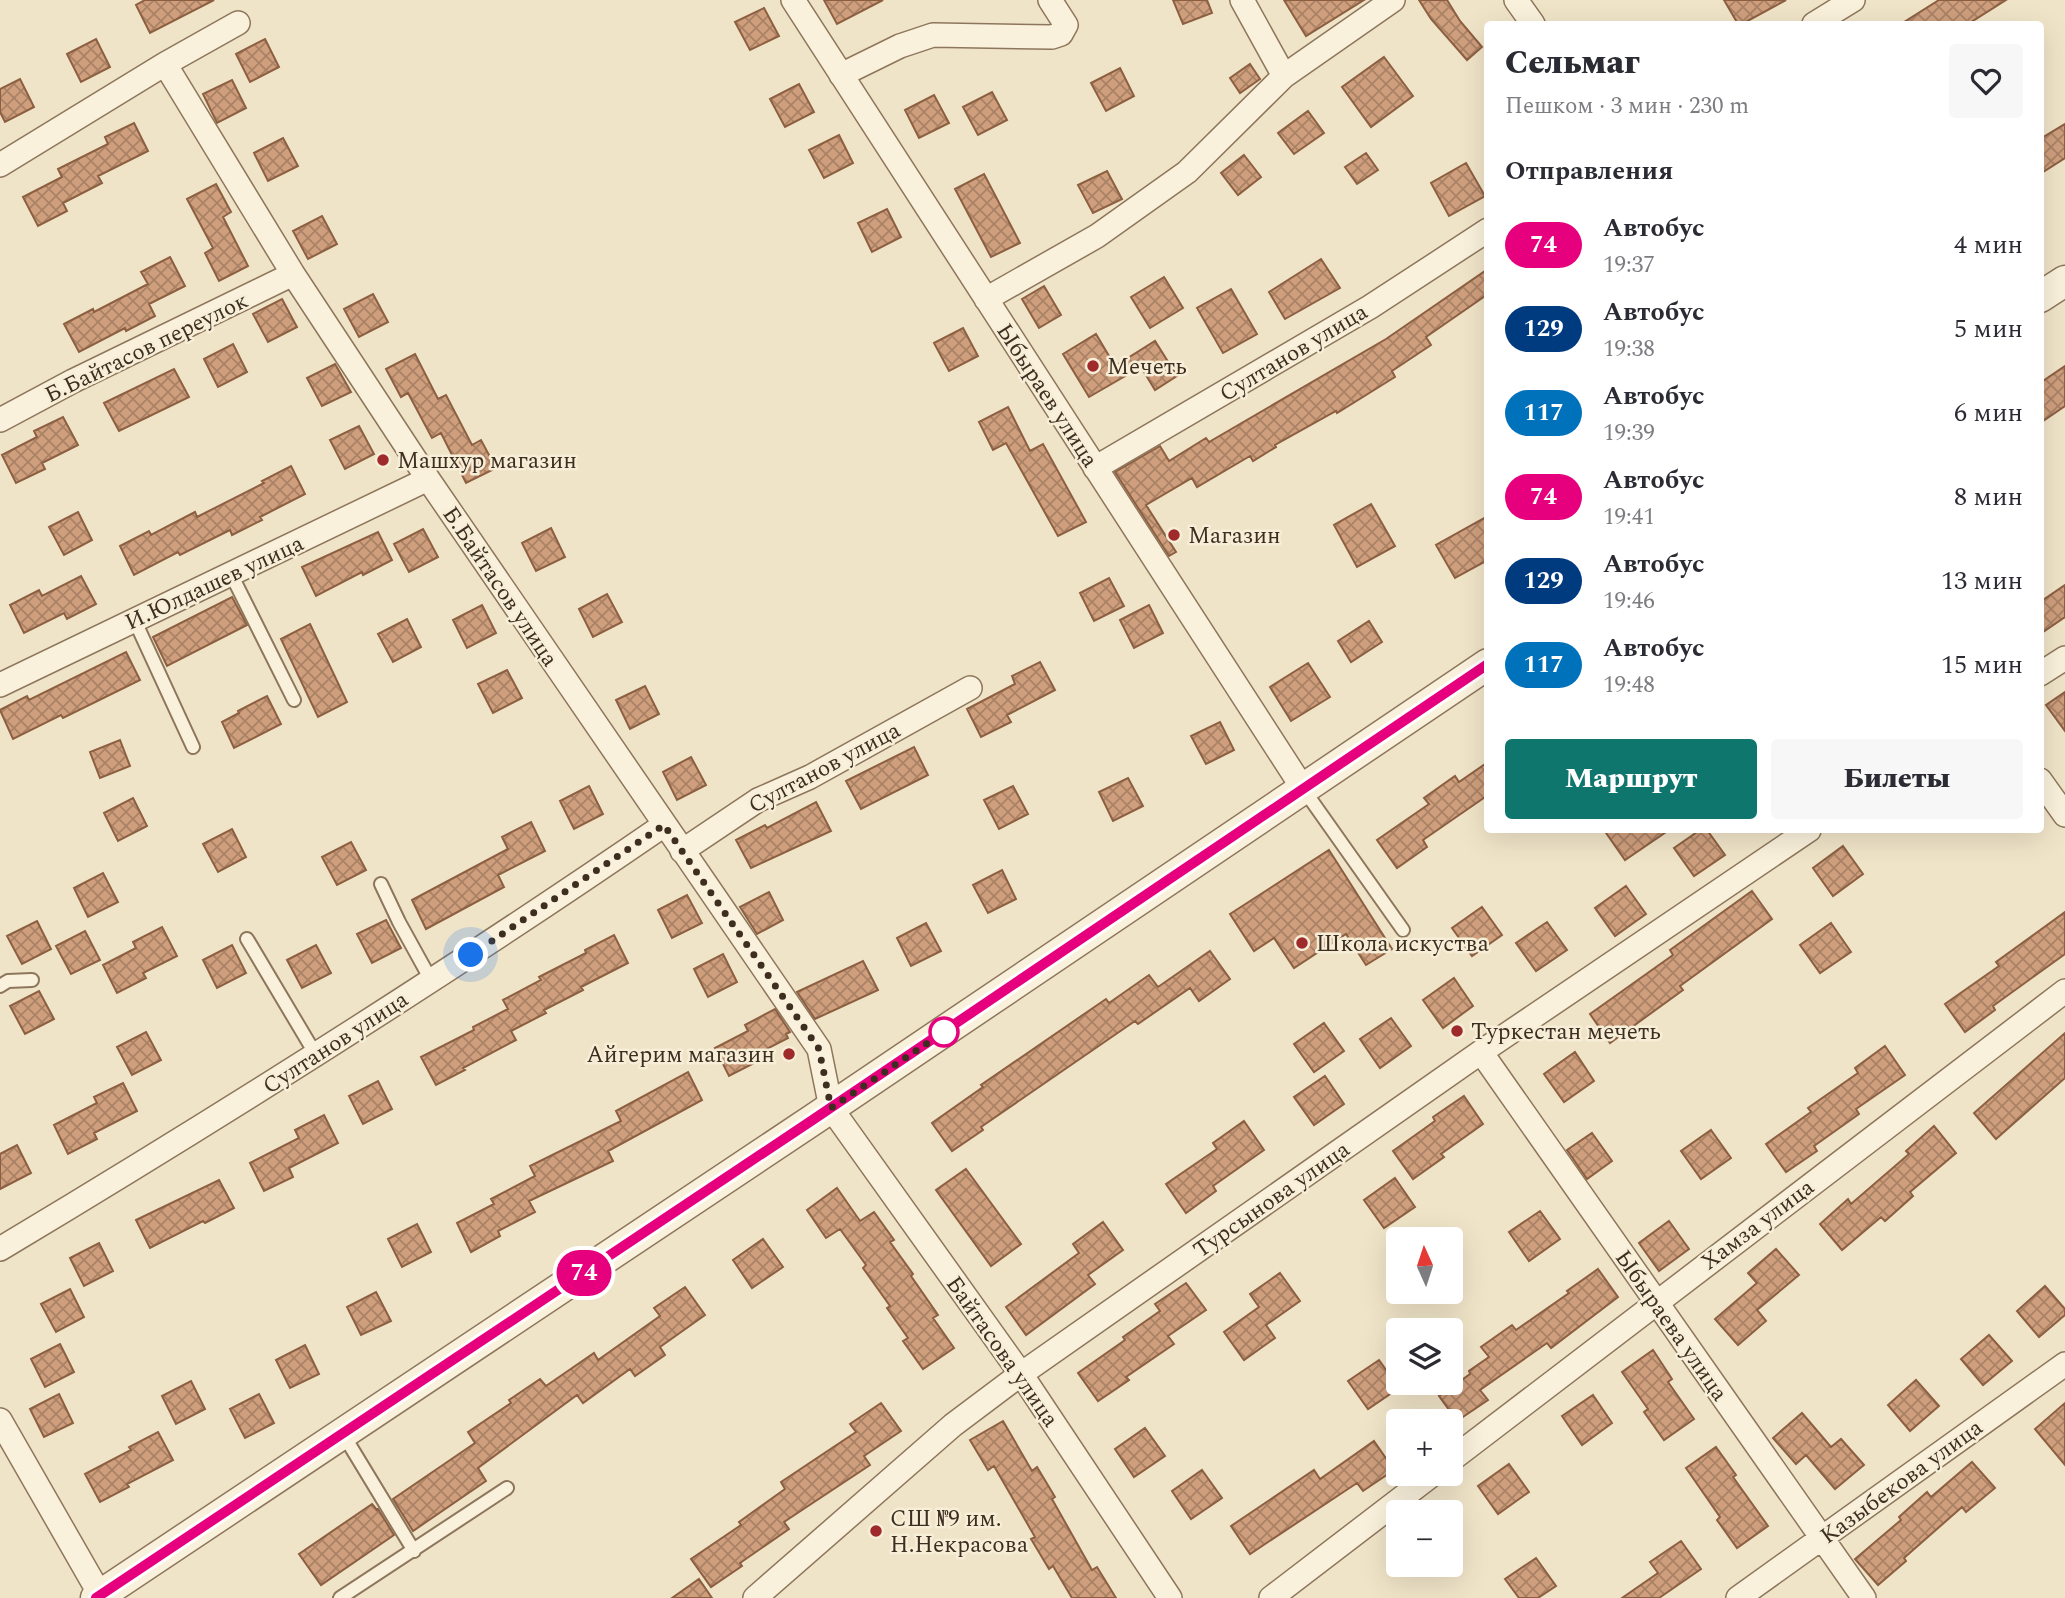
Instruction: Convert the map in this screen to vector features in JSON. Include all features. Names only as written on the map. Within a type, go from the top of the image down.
[{"type":"street","name":"Ыбыраев улица","points":[[793,0],[1304,790]]},
{"type":"street","points":[[841,75],[900,46],[933,35],[1052,37],[1061,34],[1066,25],[1050,0]]},
{"type":"street","points":[[1242,0],[1284,76]]},
{"type":"street","points":[[986,299],[1097,236],[1187,172],[1284,76],[1393,0]]},
{"type":"street","points":[[1516,0],[1531,21]]},
{"type":"street","points":[[1819,21],[1853,0]]},
{"type":"street","points":[[0,165],[165,64],[238,23]]},
{"type":"street","name":"Б.Байтасов улица","points":[[165,64],[293,274],[428,479],[819,1049],[831,1108]]},
{"type":"street","name":"Султанов улица","points":[[1095,468],[1370,307],[1484,233]]},
{"type":"street","name":"Б.Байтасов переулок","points":[[0,421],[74,381],[293,274]]},
{"type":"street","points":[[2044,294],[2065,281]]},
{"type":"street","name":"И.Юлдашев улица","points":[[0,685],[428,479]]},
{"type":"street","points":[[2044,671],[2065,658]]},
{"type":"street","points":[[0,1420],[99,1597],[831,1108],[1484,667]]},
{"type":"street","name":"Султанов улица","points":[[682,851],[758,800],[810,777],[970,688]]},
{"type":"street","points":[[2044,786],[2065,815]]},
{"type":"street","name":"Султанов улица","points":[[0,1250],[316,1055],[664,825]]},
{"type":"street","name":"Турсынова улица","points":[[755,1598],[953,1425],[1021,1374],[1481,1052],[1805,833]]},
{"type":"street","name":"Хамза улица","points":[[1463,1451],[2065,991]]},
{"type":"street","name":"Ыбыраева улица","points":[[1481,1052],[1864,1598]]},
{"type":"street","name":"Байтасова улица","points":[[831,1108],[1021,1374],[1170,1598]]},
{"type":"street","name":"Казыбекова улица","points":[[1738,1598],[2065,1364]]},
{"type":"street","points":[[1271,1598],[1417,1486]]},
{"type":"lane","points":[[231,574],[294,700]]},
{"type":"lane","points":[[134,620],[193,747]]},
{"type":"lane","points":[[1304,790],[1403,930]]},
{"type":"lane","points":[[381,884],[431,980]]},
{"type":"lane","points":[[247,939],[316,1055]]},
{"type":"lane","points":[[0,986],[8,981],[32,980]]},
{"type":"lane","points":[[342,1434],[414,1551]]},
{"type":"lane","points":[[340,1598],[507,1488]]},
{"type":"building","points":[[145,0],[214,0],[150,33],[136,5]]},
{"type":"building","points":[[824,0],[883,0],[837,24]]},
{"type":"building","points":[[1173,0],[1207,0],[1212,13],[1183,24]]},
{"type":"building","points":[[1284,0],[1364,0],[1306,36]]},
{"type":"building","points":[[1419,0],[1447,0],[1460,21],[1482,47],[1467,60],[1431,19]]},
{"type":"building","points":[[1724,0],[1786,0],[1748,21],[1736,21]]},
{"type":"building","points":[[1939,0],[2006,0],[1973,21],[1906,21]]},
{"type":"building","points":[[764,8],[779,36],[750,50],[735,22]]},
{"type":"building","points":[[96,39],[110,67],[81,82],[67,54]]},
{"type":"building","points":[[265,39],[279,67],[250,82],[236,54]]},
{"type":"building","points":[[1384,57],[1413,96],[1371,127],[1342,87]]},
{"type":"building","points":[[1250,64],[1260,79],[1240,93],[1230,78]]},
{"type":"building","points":[[1120,68],[1134,96],[1106,111],[1091,83]]},
{"type":"building","points":[[20,79],[34,107],[5,122],[0,112],[0,89]]},
{"type":"building","points":[[232,80],[246,108],[217,123],[203,94]]},
{"type":"building","points":[[799,84],[814,112],[785,127],[770,99]]},
{"type":"building","points":[[992,92],[1007,120],[978,135],[963,107]]},
{"type":"building","points":[[934,95],[949,123],[919,138],[905,110]]},
{"type":"building","points":[[1308,111],[1324,133],[1294,154],[1278,133]]},
{"type":"building","points":[[134,123],[148,151],[98,176],[102,183],[63,203],[67,211],[38,226],[23,197],[62,177],[58,169],[108,144],[105,137]]},
{"type":"building","points":[[2065,124],[2065,158],[2044,171],[2044,137]]},
{"type":"building","points":[[839,135],[853,163],[824,178],[809,150]]},
{"type":"building","points":[[283,138],[298,166],[268,181],[254,153]]},
{"type":"building","points":[[1366,153],[1378,170],[1357,184],[1345,167]]},
{"type":"building","points":[[1244,155],[1261,177],[1238,195],[1221,173]]},
{"type":"building","points":[[1466,163],[1484,197],[1449,216],[1431,183]]},
{"type":"building","points":[[1107,171],[1122,199],[1093,213],[1078,185]]},
{"type":"building","points":[[984,174],[1020,243],[991,257],[955,189]]},
{"type":"building","points":[[216,184],[231,212],[223,217],[248,266],[219,281],[205,253],[213,248],[187,199]]},
{"type":"building","points":[[887,209],[901,237],[872,252],[858,223]]},
{"type":"building","points":[[322,216],[337,244],[308,259],[293,231]]},
{"type":"building","points":[[170,257],[185,286],[149,304],[155,316],[79,352],[64,324],[148,284],[141,272]]},
{"type":"building","points":[[1321,259],[1340,288],[1285,319],[1269,292]]},
{"type":"building","points":[[1484,272],[1484,297],[1426,337],[1431,345],[1392,371],[1395,377],[1337,413],[1336,411],[1275,445],[1276,447],[1253,461],[1250,456],[1197,487],[1192,478],[1146,505],[1176,552],[1169,556],[1115,472],[1160,446],[1169,461],[1206,438],[1209,442],[1386,339]]},
{"type":"building","points":[[1164,277],[1183,308],[1150,328],[1131,297]]},
{"type":"building","points":[[1044,286],[1061,315],[1039,328],[1022,299]]},
{"type":"building","points":[[1231,289],[1257,334],[1223,353],[1197,308]]},
{"type":"building","points":[[373,294],[388,322],[359,337],[344,309]]},
{"type":"building","points":[[282,299],[297,327],[268,342],[253,314]]},
{"type":"building","points":[[963,328],[978,356],[949,371],[934,343]]},
{"type":"building","points":[[1096,334],[1115,366],[1155,341],[1177,376],[1155,390],[1141,367],[1089,397],[1063,354]]},
{"type":"building","points":[[233,344],[247,372],[218,387],[204,359]]},
{"type":"building","points":[[415,354],[438,399],[446,395],[472,445],[481,440],[496,468],[466,483],[441,433],[432,438],[408,393],[401,397],[386,369]]},
{"type":"building","points":[[335,364],[351,392],[322,406],[307,378]]},
{"type":"building","points":[[2065,366],[2065,406],[2044,420],[2044,380]]},
{"type":"building","points":[[174,369],[189,397],[119,431],[104,403]]},
{"type":"building","points":[[1008,407],[1030,451],[1043,444],[1086,522],[1058,536],[1006,443],[993,450],[979,422]]},
{"type":"building","points":[[63,417],[78,445],[42,463],[45,469],[16,483],[2,455],[37,437],[34,431]]},
{"type":"building","points":[[359,426],[374,454],[345,469],[330,440]]},
{"type":"building","points":[[291,466],[305,494],[232,535],[230,530],[180,555],[178,552],[134,575],[120,546],[149,531],[151,535],[195,512],[197,517]]},
{"type":"building","points":[[1371,504],[1395,546],[1357,567],[1334,525]]},
{"type":"building","points":[[78,512],[92,540],[64,555],[49,527]]},
{"type":"building","points":[[1484,518],[1484,562],[1455,578],[1436,545]]},
{"type":"building","points":[[551,528],[565,557],[536,571],[522,543]]},
{"type":"building","points":[[423,529],[438,557],[409,572],[394,544]]},
{"type":"building","points":[[378,532],[392,560],[316,596],[302,567]]},
{"type":"building","points":[[81,576],[96,604],[67,619],[64,613],[24,633],[10,605],[39,590],[42,596]]},
{"type":"building","points":[[1109,578],[1124,606],[1094,621],[1080,593]]},
{"type":"building","points":[[2065,585],[2065,617],[2044,631],[2044,599]]},
{"type":"building","points":[[607,594],[622,622],[593,637],[579,609]]},
{"type":"building","points":[[232,597],[247,625],[167,666],[153,637]]},
{"type":"building","points":[[482,605],[496,633],[467,648],[453,620]]},
{"type":"building","points":[[1149,605],[1163,633],[1134,648],[1120,620]]},
{"type":"building","points":[[407,619],[421,647],[393,662],[378,634]]},
{"type":"building","points":[[1369,621],[1382,642],[1351,662],[1338,641]]},
{"type":"building","points":[[310,624],[347,702],[318,717],[281,639]]},
{"type":"building","points":[[126,652],[140,680],[13,739],[0,710],[27,696],[29,700]]},
{"type":"building","points":[[1040,662],[1055,690],[1007,715],[1011,722],[981,737],[967,709],[1015,684],[1012,676]]},
{"type":"building","points":[[1308,663],[1330,697],[1291,721],[1270,687]]},
{"type":"building","points":[[507,670],[522,698],[493,713],[478,684]]},
{"type":"building","points":[[645,686],[659,714],[630,729],[616,700]]},
{"type":"building","points":[[2065,692],[2065,731],[2046,705]]},
{"type":"building","points":[[267,696],[281,724],[234,748],[222,722]]},
{"type":"building","points":[[1220,722],[1234,750],[1206,764],[1191,736]]},
{"type":"building","points":[[120,740],[130,766],[100,778],[90,752]]},
{"type":"building","points":[[914,747],[928,775],[861,809],[846,781]]},
{"type":"building","points":[[691,757],[706,785],[677,800],[663,772]]},
{"type":"building","points":[[1484,765],[1484,798],[1423,840],[1427,847],[1397,868],[1377,840],[1429,804],[1424,798],[1455,776],[1459,782]]},
{"type":"building","points":[[1128,778],[1143,806],[1113,821],[1099,792]]},
{"type":"building","points":[[589,786],[603,814],[574,829],[560,801]]},
{"type":"building","points":[[1013,786],[1028,814],[999,829],[984,800]]},
{"type":"building","points":[[133,798],[147,826],[118,841],[104,813]]},
{"type":"building","points":[[816,802],[831,831],[751,868],[736,840],[765,825],[767,828]]},
{"type":"building","points":[[531,822],[545,851],[498,875],[504,887],[426,929],[412,900],[508,849],[502,837]]},
{"type":"building","points":[[232,829],[246,857],[218,872],[203,844]]},
{"type":"building","points":[[1606,833],[1665,833],[1625,860]]},
{"type":"building","points":[[1696,833],[1709,833],[1725,855],[1694,876],[1674,848]]},
{"type":"building","points":[[351,842],[366,870],[337,885],[322,857]]},
{"type":"building","points":[[1843,846],[1863,874],[1833,896],[1813,868]]},
{"type":"building","points":[[1329,850],[1392,949],[1366,965],[1346,934],[1294,968],[1274,938],[1254,951],[1230,914]]},
{"type":"building","points":[[1002,870],[1016,899],[988,913],[973,885]]},
{"type":"building","points":[[103,873],[118,902],[88,917],[74,888]]},
{"type":"building","points":[[1626,886],[1646,914],[1615,936],[1595,908]]},
{"type":"building","points":[[1752,891],[1772,919],[1680,986],[1683,990],[1610,1043],[1590,1014],[1673,955],[1670,950]]},
{"type":"building","points":[[769,892],[783,920],[757,934],[740,907]]},
{"type":"building","points":[[687,895],[702,923],[672,938],[658,910]]},
{"type":"building","points":[[1482,907],[1502,935],[1472,956],[1452,928]]},
{"type":"building","points":[[2065,912],[2065,954],[1993,1006],[1995,1010],[1965,1032],[1945,1004],[1999,966],[1996,962]]},
{"type":"building","points":[[386,920],[401,948],[372,963],[357,934]]},
{"type":"building","points":[[37,921],[51,949],[22,964],[7,936]]},
{"type":"building","points":[[1547,922],[1567,950],[1536,971],[1516,943]]},
{"type":"building","points":[[926,923],[941,951],[911,966],[897,938]]},
{"type":"building","points":[[1831,923],[1851,952],[1820,973],[1800,945]]},
{"type":"building","points":[[162,927],[177,956],[143,973],[146,978],[117,993],[103,965],[136,948],[133,942]]},
{"type":"building","points":[[85,931],[100,960],[71,974],[56,946]]},
{"type":"building","points":[[614,935],[628,963],[544,1010],[546,1013],[511,1031],[516,1040],[436,1085],[421,1057],[508,1009],[503,1000]]},
{"type":"building","points":[[232,945],[246,973],[217,988],[203,960]]},
{"type":"building","points":[[316,945],[331,973],[302,988],[287,960]]},
{"type":"building","points":[[1210,951],[1230,979],[1199,1001],[1190,988],[1138,1024],[1135,1021],[981,1127],[983,1130],[952,1151],[932,1123],[983,1087],[981,1085],[1106,999],[1109,1003],[1149,975],[1158,987]]},
{"type":"building","points":[[723,954],[737,982],[708,997],[694,969]]},
{"type":"building","points":[[863,961],[878,990],[815,1019],[797,992]]},
{"type":"building","points":[[1454,978],[1473,1006],[1443,1028],[1423,1000]]},
{"type":"building","points":[[39,991],[54,1019],[25,1034],[10,1006]]},
{"type":"building","points":[[775,1009],[790,1032],[786,1034],[788,1038],[755,1055],[758,1061],[729,1076],[715,1048],[748,1031],[745,1025]]},
{"type":"building","points":[[1391,1018],[1411,1046],[1380,1068],[1360,1039]]},
{"type":"building","points":[[1324,1023],[1344,1051],[1314,1072],[1294,1044]]},
{"type":"building","points":[[146,1032],[161,1060],[132,1075],[117,1047]]},
{"type":"building","points":[[2065,1033],[2065,1078],[1996,1139],[1974,1113]]},
{"type":"building","points":[[1885,1046],[1905,1075],[1856,1109],[1859,1114],[1814,1146],[1817,1151],[1786,1172],[1766,1144],[1811,1112],[1808,1108],[1858,1073],[1855,1068]]},
{"type":"building","points":[[1575,1052],[1594,1081],[1564,1102],[1544,1074]]},
{"type":"building","points":[[688,1072],[702,1100],[608,1151],[613,1161],[529,1201],[535,1212],[498,1231],[500,1236],[471,1252],[457,1223],[494,1204],[491,1199],[535,1176],[530,1166],[621,1121],[616,1111]]},
{"type":"building","points":[[1325,1076],[1344,1104],[1314,1125],[1294,1097]]},
{"type":"building","points":[[378,1081],[392,1109],[363,1124],[349,1096]]},
{"type":"building","points":[[123,1083],[137,1111],[94,1133],[97,1139],[68,1154],[54,1125],[97,1103],[94,1097]]},
{"type":"building","points":[[1464,1096],[1483,1124],[1441,1154],[1444,1157],[1413,1179],[1393,1151],[1435,1121],[1433,1117]]},
{"type":"building","points":[[324,1115],[338,1143],[289,1168],[293,1177],[264,1191],[250,1163],[299,1138],[295,1130]]},
{"type":"building","points":[[1244,1121],[1264,1150],[1213,1186],[1216,1191],[1186,1213],[1166,1184],[1217,1149],[1213,1143]]},
{"type":"building","points":[[1934,1126],[1956,1153],[1910,1192],[1913,1196],[1885,1221],[1881,1217],[1842,1250],[1820,1224],[1848,1199],[1851,1204],[1909,1154],[1906,1151]]},
{"type":"building","points":[[1711,1130],[1731,1158],[1701,1179],[1681,1151]]},
{"type":"building","points":[[1592,1133],[1612,1161],[1587,1179],[1567,1150]]},
{"type":"building","points":[[17,1145],[31,1173],[0,1189],[0,1154]]},
{"type":"building","points":[[966,1169],[1021,1244],[991,1266],[936,1190]]},
{"type":"building","points":[[1395,1178],[1415,1207],[1384,1228],[1364,1200]]},
{"type":"building","points":[[219,1180],[234,1208],[150,1248],[136,1220]]},
{"type":"building","points":[[837,1188],[860,1221],[874,1212],[894,1240],[890,1242],[938,1315],[933,1318],[954,1348],[923,1369],[903,1341],[908,1338],[887,1308],[890,1306],[863,1268],[866,1265],[840,1229],[826,1238],[807,1210]]},
{"type":"building","points":[[1540,1211],[1560,1239],[1529,1261],[1509,1232]]},
{"type":"building","points":[[1669,1221],[1689,1249],[1659,1271],[1639,1243]]},
{"type":"building","points":[[1103,1222],[1123,1250],[1088,1275],[1095,1284],[1026,1335],[1006,1307],[1079,1253],[1073,1244]]},
{"type":"building","points":[[417,1224],[431,1252],[402,1267],[388,1239]]},
{"type":"building","points":[[763,1239],[783,1267],[752,1288],[733,1260]]},
{"type":"building","points":[[99,1243],[113,1271],[84,1286],[70,1258]]},
{"type":"building","points":[[1776,1249],[1799,1275],[1757,1310],[1766,1321],[1738,1345],[1715,1319],[1757,1283],[1748,1273]]},
{"type":"building","points":[[1598,1269],[1618,1297],[1551,1348],[1547,1343],[1480,1390],[1488,1400],[1463,1417],[1463,1409],[1448,1409],[1439,1396],[1463,1395],[1463,1379],[1470,1374],[1469,1371],[1489,1357],[1481,1347],[1512,1325],[1516,1330],[1569,1293],[1567,1291]]},
{"type":"building","points":[[1280,1273],[1300,1301],[1266,1325],[1275,1338],[1244,1360],[1224,1332],[1259,1307],[1250,1294]]},
{"type":"building","points":[[1186,1283],[1206,1310],[1168,1336],[1174,1344],[1126,1377],[1129,1380],[1098,1401],[1078,1373],[1160,1311],[1155,1304]]},
{"type":"building","points":[[2045,1286],[2065,1309],[2065,1315],[2039,1337],[2017,1311]]},
{"type":"building","points":[[685,1287],[705,1315],[660,1347],[665,1355],[635,1376],[630,1369],[583,1403],[577,1395],[478,1468],[486,1481],[413,1531],[393,1499],[475,1443],[468,1432],[511,1403],[509,1400],[540,1379],[546,1386],[594,1353],[598,1360],[660,1316],[654,1308]]},
{"type":"building","points":[[70,1289],[84,1317],[56,1332],[41,1304]]},
{"type":"building","points":[[376,1292],[391,1321],[361,1335],[347,1307]]},
{"type":"building","points":[[1989,1335],[2012,1361],[1983,1385],[1961,1359]]},
{"type":"building","points":[[60,1344],[74,1372],[45,1387],[31,1359]]},
{"type":"building","points":[[305,1345],[319,1374],[290,1388],[276,1360]]},
{"type":"building","points":[[1653,1350],[1672,1379],[1668,1382],[1694,1419],[1664,1440],[1644,1412],[1648,1409],[1622,1372]]},
{"type":"building","points":[[1379,1360],[1386,1370],[1386,1395],[1389,1395],[1368,1409],[1348,1381]]},
{"type":"building","points":[[1916,1380],[1939,1406],[1910,1431],[1888,1405]]},
{"type":"building","points":[[191,1381],[205,1409],[176,1424],[162,1396]]},
{"type":"building","points":[[59,1394],[73,1423],[44,1437],[30,1409]]},
{"type":"building","points":[[259,1394],[274,1423],[245,1438],[230,1409]]},
{"type":"building","points":[[1593,1395],[1612,1423],[1582,1445],[1562,1416]]},
{"type":"building","points":[[881,1403],[901,1431],[864,1456],[870,1465],[784,1522],[789,1529],[711,1587],[691,1559],[741,1525],[739,1522],[785,1489],[781,1482],[856,1432],[850,1424]]},
{"type":"building","points":[[2065,1403],[2065,1465],[2035,1429]]},
{"type":"building","points":[[1802,1413],[1831,1447],[1841,1439],[1864,1465],[1835,1489],[1806,1455],[1796,1464],[1773,1438]]},
{"type":"building","points":[[1003,1421],[1032,1471],[1037,1467],[1055,1497],[1052,1499],[1092,1570],[1097,1567],[1116,1598],[1072,1598],[1053,1566],[1049,1569],[1031,1539],[1035,1537],[994,1466],[988,1470],[970,1440]]},
{"type":"building","points":[[1145,1428],[1165,1456],[1134,1477],[1115,1449]]},
{"type":"building","points":[[158,1432],[173,1460],[127,1484],[129,1487],[100,1502],[85,1474],[131,1450],[129,1447]]},
{"type":"building","points":[[1374,1441],[1386,1458],[1386,1475],[1363,1491],[1357,1483],[1250,1554],[1231,1526],[1314,1470],[1320,1479]]},
{"type":"building","points":[[1716,1447],[1736,1475],[1733,1477],[1768,1526],[1737,1548],[1717,1520],[1720,1517],[1686,1468]]},
{"type":"building","points":[[1972,1462],[1995,1488],[1966,1512],[1962,1507],[1878,1585],[1855,1559],[1901,1520],[1899,1517],[1927,1492],[1931,1497]]},
{"type":"building","points":[[1509,1464],[1529,1492],[1498,1514],[1478,1486]]},
{"type":"building","points":[[1202,1470],[1222,1498],[1191,1519],[1172,1491]]},
{"type":"building","points":[[372,1504],[394,1535],[321,1585],[299,1554]]},
{"type":"building","points":[[1681,1541],[1701,1569],[1659,1598],[1622,1598],[1658,1573],[1650,1562]]},
{"type":"building","points":[[1536,1558],[1556,1586],[1538,1598],[1519,1598],[1505,1579]]},
{"type":"building","points":[[699,1579],[712,1598],[672,1598]]},
{"type":"bus line","name":"74","points":[[96,1598],[814,1119],[1484,667]]},
{"type":"place","name":"Мечеть","points":[[1093,366]]},
{"type":"place","name":"Машхур магазин","points":[[383,460]]},
{"type":"place","name":"Магазин","points":[[1174,535]]},
{"type":"place","name":"Школа искуства","points":[[1302,943]]},
{"type":"place","name":"Туркестан мечеть","points":[[1457,1031]]},
{"type":"place","name":"Айгерим магазин","points":[[789,1054]]},
{"type":"place","name":"СШ №9 им. Н.Некрасова","points":[[876,1531]]},
{"type":"route","points":[[471,955],[664,825],[819,1049],[831,1108],[944,1032]]}]
